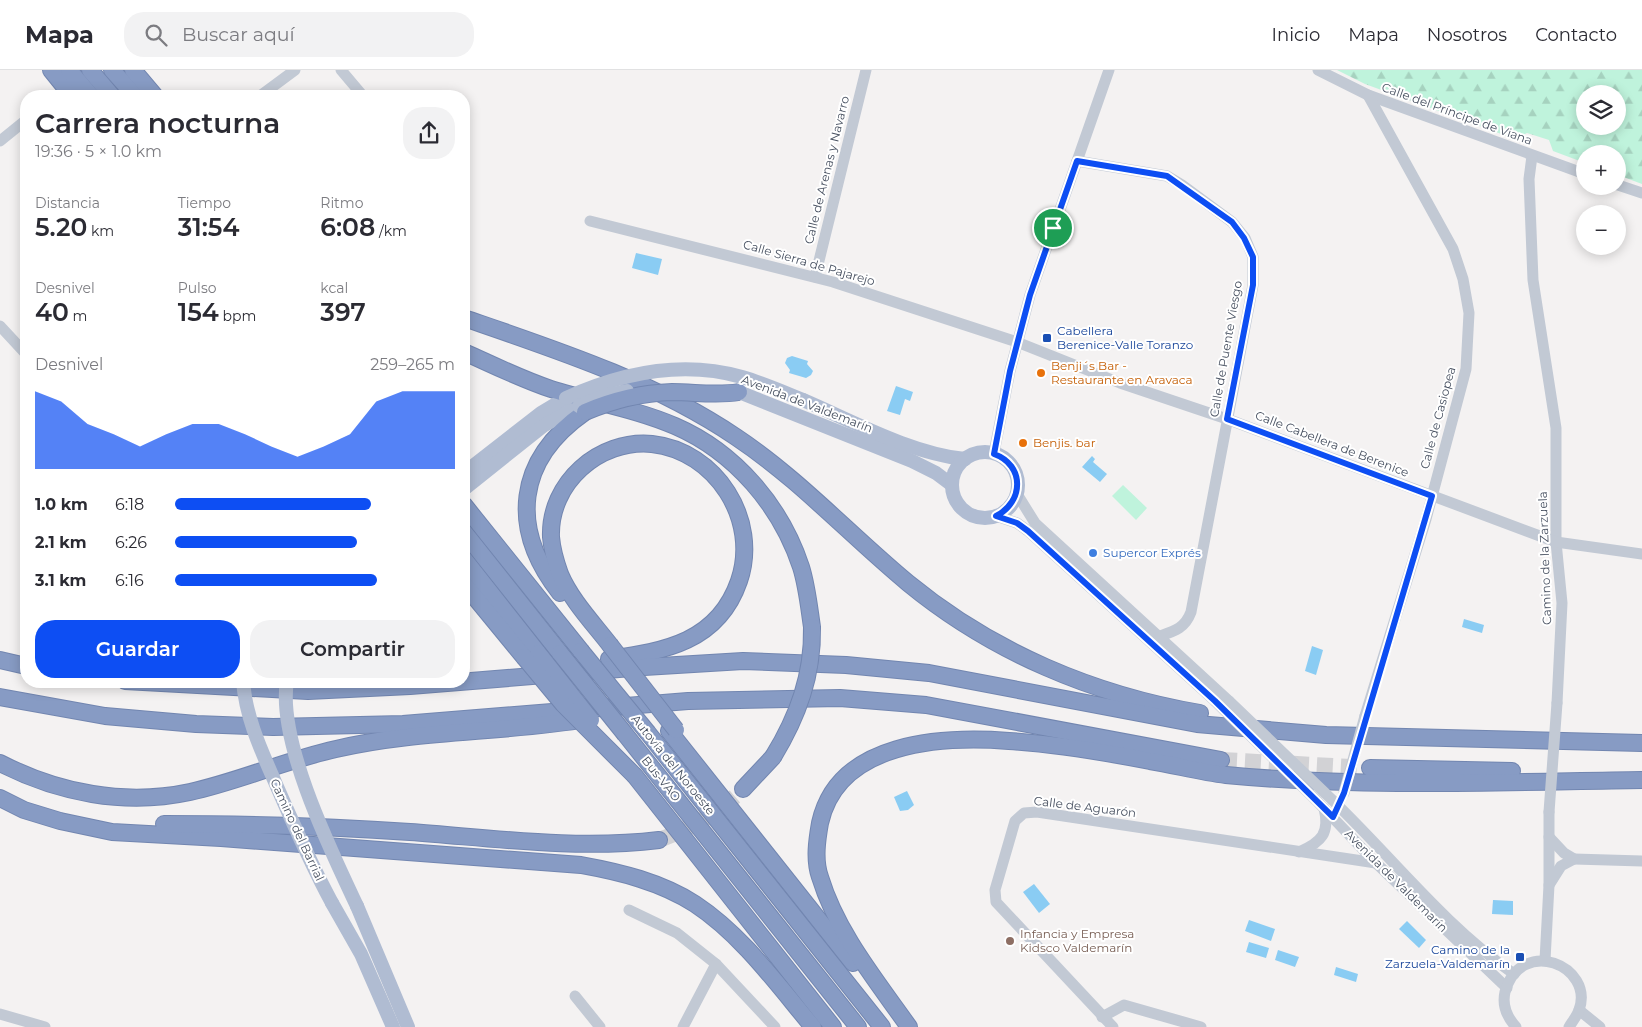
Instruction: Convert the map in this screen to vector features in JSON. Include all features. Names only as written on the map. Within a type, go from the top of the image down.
[{"type":"highway","points":[[51,70],[67,90]]},
{"type":"highway","points":[[68,70],[86,90]]},
{"type":"highway","points":[[90,70],[107,90]]},
{"type":"highway","points":[[112,70],[129,90]]},
{"type":"highway","points":[[132,70],[150,90]]},
{"type":"highway","points":[[143,70],[160,90]]},
{"type":"highway","points":[[470,320],[601,367],[682,404],[716,423],[783,471],[862,543],[925,596],[959,620],[1012,652],[1088,684],[1137,699],[1192,712],[1326,735]]},
{"type":"highway","points":[[470,355],[550,389],[639,413],[676,427],[722,454],[760,492],[785,529],[801,568],[812,627],[810,666],[794,720],[773,757],[743,789]]},
{"type":"highway","points":[[739,392],[719,395],[673,392],[652,394],[582,409],[556,436],[532,476],[527,499],[528,528],[538,557],[556,587],[607,646],[715,787],[904,1027]]},
{"type":"highway","points":[[470,678],[663,651],[690,640],[716,620],[734,594],[741,574],[744,533],[738,510],[724,485],[700,463],[665,447],[652,444],[628,446],[594,457],[568,481],[554,512],[551,538],[561,575],[607,646]]},
{"type":"highway","name":"Autovía del Noroeste","points":[[470,512],[882,1027]]},
{"type":"highway","name":"Bus-VAO","points":[[470,540],[858,1027]]},
{"type":"highway","points":[[470,568],[531,655]]},
{"type":"highway","points":[[470,590],[531,655],[635,776],[834,1027]]},
{"type":"highway","points":[[0,660],[20,665]]},
{"type":"highway","points":[[470,681],[743,661],[846,665],[929,673],[1197,724],[1326,735],[1642,743]]},
{"type":"highway","points":[[253,688],[308,691],[369,688]]},
{"type":"highway","points":[[0,698],[105,716],[196,724],[273,727],[403,724],[688,702],[840,698],[926,705],[1221,760]]},
{"type":"highway","points":[[0,763],[26,776],[65,790],[107,797],[150,798],[190,792],[336,749],[388,740],[566,722],[688,702]]},
{"type":"highway","points":[[909,1027],[853,947],[829,904],[818,873],[816,841],[823,812],[836,788],[854,770],[882,754],[935,741],[1011,741],[1139,759],[1223,774],[1370,784],[1642,780]]},
{"type":"highway","points":[[1370,768],[1642,774]]},
{"type":"highway","points":[[0,798],[24,810],[60,821],[94,826],[112,832],[221,838],[581,865],[617,872],[656,885],[695,904],[725,927],[755,958],[813,1027]]},
{"type":"highway","points":[[94,826],[114,824],[270,824],[577,845],[622,844],[660,840]]},
{"type":"main road","name":"Avenida de Valdemarín","points":[[470,483],[518,438],[566,398],[611,380],[654,371],[676,369],[708,371],[742,377],[803,400],[917,448],[944,457],[965,459]]},
{"type":"main road","name":"Avenida de Valdemarín","points":[[739,392],[912,461],[936,473],[952,485]]},
{"type":"main road","name":"Avenida de Valdemarín","points":[[470,469],[518,438],[582,409]]},
{"type":"main road","points":[[976,453],[994,454],[1008,461],[1014,469],[1018,484],[1016,494],[1009,508],[996,516],[978,517],[966,512],[957,503],[952,485],[955,470],[965,459],[976,453]]},
{"type":"main road","name":"Camino del Barrial","points":[[243,688],[247,712],[255,735],[311,865],[361,954],[393,1027]]},
{"type":"main road","name":"Camino del Barrial","points":[[287,688],[286,707],[308,793],[408,1027]]},
{"type":"street","points":[[268,90],[295,70]]},
{"type":"street","points":[[341,70],[358,90]]},
{"type":"street","name":"Calle de Arenas y Navarro","points":[[815,277],[866,70]]},
{"type":"street","points":[[994,454],[1017,342],[1030,295],[1109,70]]},
{"type":"street","name":"Calle del Príncipe de Viana","points":[[1318,70],[1368,95],[1576,171]]},
{"type":"street","name":"Calle de Casiopea","points":[[1333,817],[1344,793],[1365,716],[1432,496],[1466,369],[1469,314],[1463,279],[1453,249],[1368,95]]},
{"type":"street","points":[[0,141],[20,125]]},
{"type":"street","name":"Camino de la Zarzuela","points":[[1532,156],[1529,179],[1534,280],[1556,428],[1556,542],[1562,603],[1557,703],[1548,812],[1549,885],[1545,960]]},
{"type":"street","name":"Calle de Puente Viesgo","points":[[1077,161],[1167,176],[1232,222],[1244,238],[1253,257],[1253,285],[1191,612],[1187,622],[1181,628],[1160,636]]},
{"type":"street","points":[[1626,188],[1642,193]]},
{"type":"street","name":"Calle Sierra de Pajarejo","points":[[590,220],[815,277],[1017,342]]},
{"type":"street","points":[[0,326],[20,348]]},
{"type":"street","name":"Calle Cabellera de Berenice","points":[[1017,342],[1120,383],[1227,419],[1556,542],[1642,554]]},
{"type":"street","name":"Avenida de Valdemarín","points":[[1016,494],[1035,523],[1230,701],[1376,863],[1507,988]]},
{"type":"street","name":"Avenida de Valdemarín","points":[[996,516],[1017,523],[1028,531],[1321,800],[1339,806],[1411,882],[1496,961],[1514,974]]},
{"type":"street","points":[[1299,852],[1316,845],[1326,828],[1321,800]]},
{"type":"street","name":"Calle de Aguarón","points":[[1113,1027],[996,902],[995,890],[1015,821],[1024,813],[1036,812],[1376,863]]},
{"type":"street","points":[[1549,837],[1564,853],[1574,859],[1642,861]]},
{"type":"street","points":[[1319,841],[1320,848],[1328,856]]},
{"type":"street","points":[[1549,885],[1562,866],[1574,859]]},
{"type":"street","points":[[629,910],[676,933],[716,964],[775,1027]]},
{"type":"street","points":[[1516,1027],[1508,1019],[1504,999],[1509,980],[1524,964],[1545,960],[1558,963],[1574,978],[1581,996],[1580,1010],[1569,1027]]},
{"type":"street","points":[[683,1027],[716,964]]},
{"type":"street","points":[[575,996],[600,1027]]},
{"type":"street","points":[[1102,1017],[1124,1005],[1201,1027]]},
{"type":"street","points":[[1580,1010],[1600,1027]]},
{"type":"street","points":[[0,1014],[45,1027]]},
{"type":"green space","points":[[1337,70],[1642,70],[1642,184],[1626,178],[1626,145],[1576,145],[1576,160],[1553,151],[1549,140],[1527,133],[1515,139],[1365,84]]},
{"type":"green space","points":[[1123,485],[1147,508],[1136,520],[1112,496]]},
{"type":"water","points":[[636,253],[662,259],[658,275],[632,268]]},
{"type":"water","points":[[792,356],[808,361],[807,364],[813,371],[811,375],[806,378],[789,373],[790,370],[785,363],[787,358]]},
{"type":"water","points":[[896,386],[913,392],[910,401],[905,399],[900,415],[887,411]]},
{"type":"water","points":[[1092,456],[1095,459],[1093,462],[1107,474],[1100,482],[1082,467]]},
{"type":"water","points":[[1464,619],[1484,625],[1482,633],[1462,627]]},
{"type":"water","points":[[1312,646],[1323,650],[1316,675],[1305,671]]},
{"type":"water","points":[[907,791],[914,805],[908,810],[900,811],[894,797]]},
{"type":"water","points":[[1034,884],[1050,904],[1039,913],[1023,892]]},
{"type":"water","points":[[1493,900],[1513,901],[1513,915],[1492,914]]},
{"type":"water","points":[[1249,920],[1275,929],[1271,941],[1245,931]]},
{"type":"water","points":[[1407,921],[1426,940],[1419,948],[1399,929]]},
{"type":"water","points":[[1249,942],[1269,948],[1266,958],[1246,952]]},
{"type":"water","points":[[1278,950],[1299,957],[1295,967],[1275,960]]},
{"type":"water","points":[[1336,967],[1358,974],[1356,982],[1334,975]]},
{"type":"tunnel","points":[[1221,760],[1370,768]]},
{"type":"tunnel","points":[[659,840],[704,819],[743,789]]},
{"type":"place","name":"Cabellera Berenice-Valle Toranzo","points":[[1047,338]]},
{"type":"place","name":"Benji´s Bar - Restaurante en Aravaca","points":[[1041,373]]},
{"type":"place","name":"Benjis. bar","points":[[1023,443]]},
{"type":"place","name":"Supercor Exprés","points":[[1093,553]]},
{"type":"place","name":"Infancia y Empresa Kidsco Valdemarín","points":[[1010,941]]},
{"type":"place","name":"Camino de la Zarzuela-Valdemarín","points":[[1520,957]]},
{"type":"route","points":[[1077,161],[1167,176],[1182,185],[1232,222],[1244,238],[1253,257],[1253,285],[1227,419],[1432,496],[1365,716],[1344,793],[1333,817],[1215,701],[1028,531],[1017,523],[996,516],[1009,508],[1015,499],[1018,489],[1014,469],[1008,461],[994,454],[995,443],[1017,342],[1030,295],[1053,228],[1077,161]]}]
